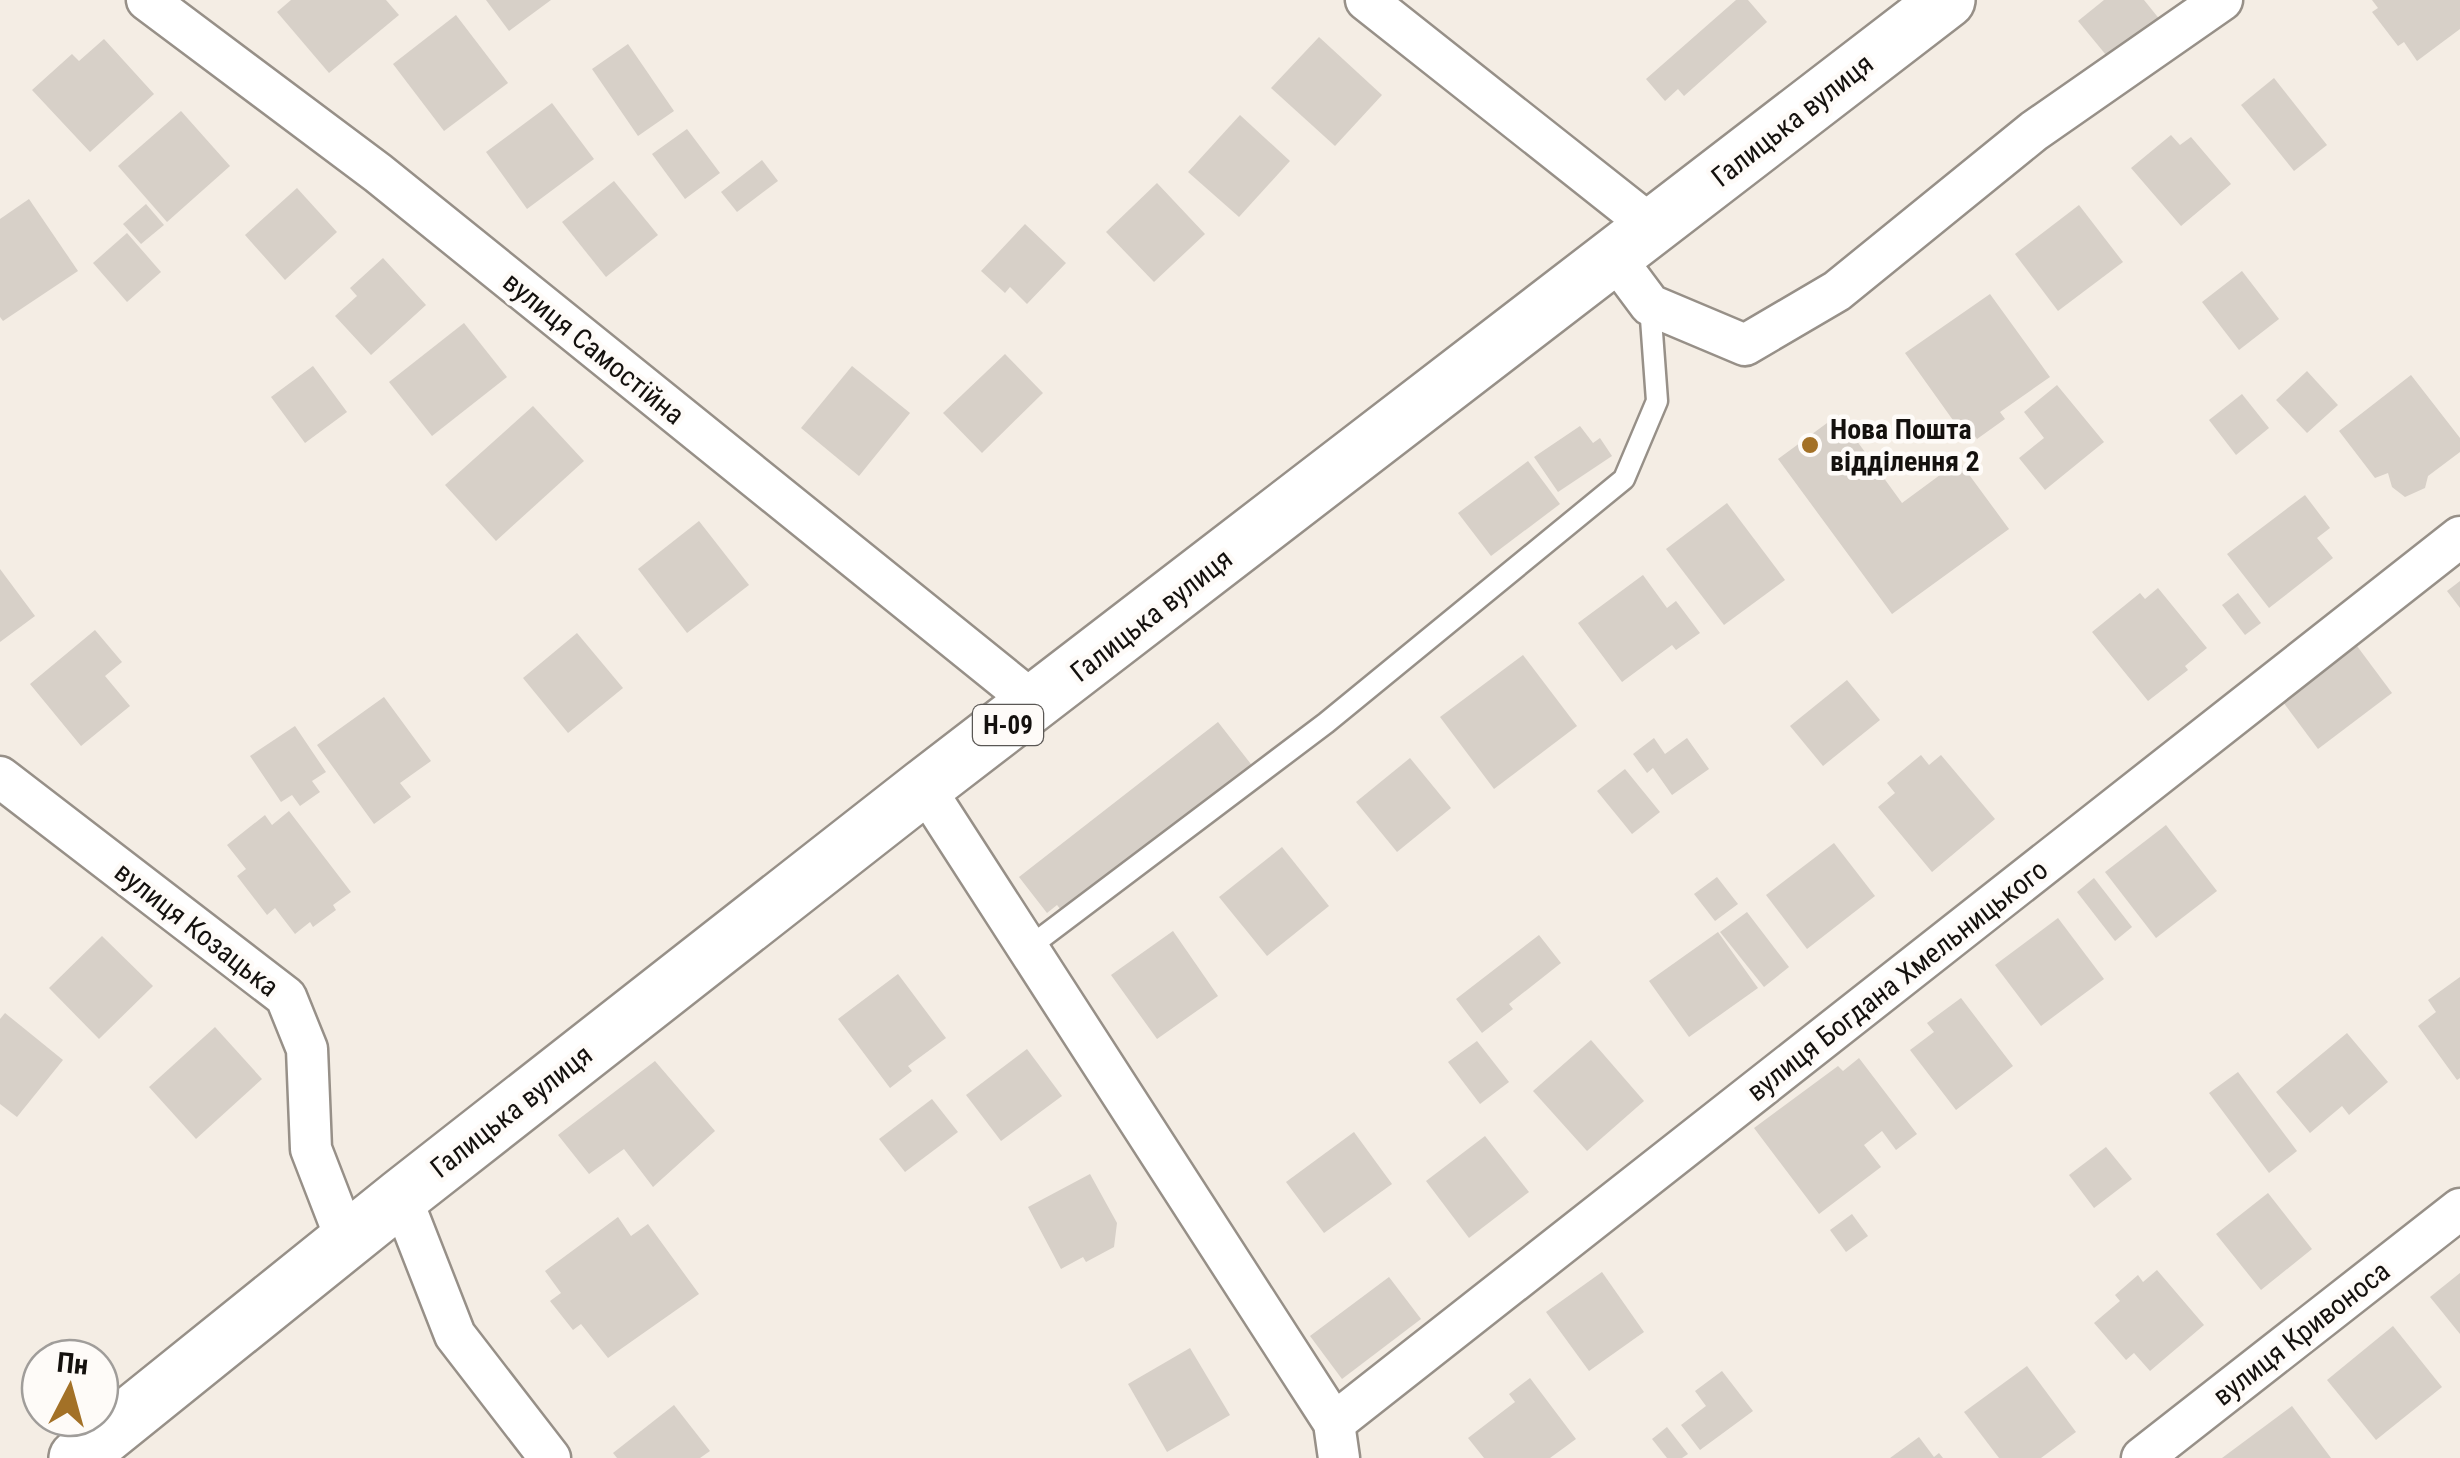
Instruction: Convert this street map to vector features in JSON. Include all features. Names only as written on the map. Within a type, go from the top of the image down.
[{"type":"main road","name":"Галицька вулиця","points":[[77,1458],[401,1197],[924,787],[1947,0]]},
{"type":"street","name":"вулиця Самостійна","points":[[147,0],[378,173],[1036,704]]},
{"type":"street","points":[[1366,0],[1634,243],[1650,305],[1745,345],[1837,292],[2034,131],[2222,0]]},
{"type":"street","name":"вулиця Богдана Хмельницького","points":[[1337,1440],[2460,537]]},
{"type":"street","name":"вулиця Козацька","points":[[0,777],[286,997],[308,1049],[311,1149],[347,1242]]},
{"type":"street","points":[[924,787],[1337,1440]]},
{"type":"street","points":[[401,1197],[455,1334],[550,1458]]},
{"type":"street","name":"вулиця Кривоноса","points":[[2142,1458],[2460,1209]]},
{"type":"lane","points":[[1028,948],[1326,722],[1624,479],[1657,401],[1650,305]]},
{"type":"building","points":[[291,0],[386,0],[399,15],[329,73],[277,12]]},
{"type":"building","points":[[486,0],[551,0],[509,31]]},
{"type":"building","points":[[1736,0],[1748,0],[1767,22],[1684,96],[1678,89],[1665,101],[1646,79]]},
{"type":"building","points":[[2104,0],[2144,0],[2161,21],[2111,61],[2078,21]]},
{"type":"building","points":[[2372,0],[2460,0],[2460,29],[2417,61],[2404,42],[2398,46],[2372,12],[2378,8]]},
{"type":"building","points":[[456,15],[508,83],[444,131],[393,64]]},
{"type":"building","points":[[1319,37],[1382,95],[1335,146],[1271,88]]},
{"type":"building","points":[[104,39],[154,94],[90,152],[32,90],[72,54],[79,61]]},
{"type":"building","points":[[628,44],[674,111],[638,136],[592,69]]},
{"type":"building","points":[[2274,78],[2327,145],[2294,171],[2241,105]]},
{"type":"building","points":[[552,103],[594,159],[527,209],[486,152]]},
{"type":"building","points":[[181,111],[230,166],[167,222],[118,166]]},
{"type":"building","points":[[1240,115],[1290,161],[1239,217],[1188,172]]},
{"type":"building","points":[[687,129],[720,173],[685,199],[652,154]]},
{"type":"building","points":[[2171,135],[2180,145],[2191,137],[2231,184],[2181,226],[2131,168]]},
{"type":"building","points":[[762,160],[778,181],[737,212],[721,192]]},
{"type":"building","points":[[614,181],[658,235],[606,277],[562,222]]},
{"type":"building","points":[[1157,183],[1205,234],[1154,282],[1106,232]]},
{"type":"building","points":[[297,188],[337,232],[285,280],[245,235]]},
{"type":"building","points":[[29,199],[78,271],[3,321],[0,219]]},
{"type":"building","points":[[146,204],[164,225],[141,244],[123,224]]},
{"type":"building","points":[[2079,205],[2123,262],[2058,311],[2015,254]]},
{"type":"building","points":[[1025,224],[1066,263],[1027,304],[1010,287],[1005,293],[981,271]]},
{"type":"building","points":[[127,233],[161,272],[127,302],[93,263]]},
{"type":"building","points":[[383,258],[426,305],[371,355],[335,316],[357,296],[350,288]]},
{"type":"building","points":[[2242,271],[2279,319],[2239,350],[2202,302]]},
{"type":"building","points":[[1990,294],[2050,377],[2000,412],[2005,419],[1977,439],[1972,432],[1965,437],[1905,353]]},
{"type":"building","points":[[464,323],[507,377],[432,436],[389,382]]},
{"type":"building","points":[[1005,354],[1043,393],[982,453],[943,413]]},
{"type":"building","points":[[313,366],[347,412],[305,443],[271,397]]},
{"type":"building","points":[[852,366],[910,413],[859,476],[801,428]]},
{"type":"building","points":[[2307,371],[2338,405],[2307,433],[2276,400]]},
{"type":"building","points":[[2411,375],[2460,438],[2460,452],[2428,476],[2425,488],[2405,497],[2392,487],[2388,473],[2375,478],[2339,431]]},
{"type":"building","points":[[2057,385],[2104,442],[2045,490],[2019,458],[2044,438],[2024,412]]},
{"type":"building","points":[[2242,394],[2269,428],[2236,455],[2209,420]]},
{"type":"building","points":[[533,406],[584,461],[496,541],[445,485]]},
{"type":"building","points":[[1838,415],[1902,503],[1959,461],[2009,529],[1892,614],[1778,459]]},
{"type":"building","points":[[1580,426],[1593,443],[1600,438],[1612,456],[1558,492],[1534,457]]},
{"type":"building","points":[[1528,461],[1560,504],[1491,556],[1458,513]]},
{"type":"building","points":[[2305,495],[2330,528],[2317,538],[2333,558],[2269,608],[2227,554]]},
{"type":"building","points":[[1727,503],[1785,580],[1724,625],[1666,549]]},
{"type":"building","points":[[699,521],[749,585],[687,633],[638,569]]},
{"type":"building","points":[[0,569],[35,616],[0,642]]},
{"type":"building","points":[[1643,575],[1667,608],[1676,601],[1700,633],[1676,650],[1672,645],[1622,682],[1578,623]]},
{"type":"building","points":[[2460,581],[2460,608],[2447,591]]},
{"type":"building","points":[[2158,588],[2207,648],[2185,666],[2188,670],[2148,701],[2092,632],[2140,593],[2145,599]]},
{"type":"building","points":[[2238,593],[2261,623],[2245,635],[2222,605]]},
{"type":"building","points":[[95,630],[122,662],[105,676],[130,706],[81,746],[30,684]]},
{"type":"building","points":[[577,633],[623,688],[568,733],[523,678]]},
{"type":"building","points":[[2357,646],[2392,693],[2318,749],[2283,702]]},
{"type":"building","points":[[1523,655],[1577,726],[1494,789],[1440,717]]},
{"type":"building","points":[[1847,680],[1880,720],[1823,766],[1790,726]]},
{"type":"building","points":[[384,697],[431,761],[400,783],[411,797],[374,824],[317,745]]},
{"type":"building","points":[[1218,722],[1254,768],[1065,915],[1057,905],[1047,913],[1019,877]]},
{"type":"building","points":[[295,726],[326,772],[312,781],[320,792],[300,806],[292,795],[281,802],[250,756]]},
{"type":"building","points":[[1654,738],[1665,754],[1687,738],[1709,769],[1672,795],[1653,768],[1647,773],[1633,754]]},
{"type":"building","points":[[1921,755],[1929,765],[1941,755],[1995,819],[1932,872],[1878,807],[1895,793],[1887,783]]},
{"type":"building","points":[[1410,758],[1451,808],[1397,852],[1356,802]]},
{"type":"building","points":[[1625,769],[1660,812],[1632,834],[1597,791]]},
{"type":"building","points":[[289,811],[351,892],[333,905],[336,910],[313,927],[310,922],[295,934],[275,908],[267,915],[237,876],[246,869],[227,845],[265,815],[272,825]]},
{"type":"building","points":[[2166,825],[2217,891],[2156,938],[2105,872]]},
{"type":"building","points":[[1834,843],[1875,896],[1807,949],[1766,895]]},
{"type":"building","points":[[1282,847],[1329,906],[1267,956],[1219,897]]},
{"type":"building","points":[[1717,877],[1738,904],[1715,921],[1694,894]]},
{"type":"building","points":[[2094,878],[2132,927],[2115,941],[2077,892]]},
{"type":"building","points":[[1747,912],[1789,967],[1764,987],[1720,932]]},
{"type":"building","points":[[2058,918],[2104,979],[2041,1026],[1995,965]]},
{"type":"building","points":[[1173,931],[1218,996],[1157,1039],[1111,975]]},
{"type":"building","points":[[1718,932],[1758,988],[1689,1037],[1649,981]]},
{"type":"building","points":[[1539,935],[1561,963],[1509,1004],[1513,1009],[1482,1033],[1456,999]]},
{"type":"building","points":[[102,936],[153,986],[99,1039],[49,988]]},
{"type":"building","points":[[898,974],[946,1038],[908,1066],[912,1071],[890,1088],[838,1019]]},
{"type":"building","points":[[2460,977],[2457,1080],[2418,1026],[2436,1012],[2428,1000]]},
{"type":"building","points":[[1961,998],[2013,1066],[1956,1110],[1910,1050],[1934,1032],[1927,1023]]},
{"type":"building","points":[[5,1013],[63,1060],[17,1117],[0,1104],[0,1019]]},
{"type":"building","points":[[215,1027],[262,1079],[196,1139],[149,1087]]},
{"type":"building","points":[[2347,1033],[2388,1082],[2349,1115],[2342,1106],[2310,1133],[2276,1092]]},
{"type":"building","points":[[1591,1040],[1644,1101],[1587,1151],[1533,1091]]},
{"type":"building","points":[[1477,1041],[1509,1082],[1480,1104],[1448,1062]]},
{"type":"building","points":[[1027,1049],[1062,1096],[1001,1141],[966,1095]]},
{"type":"building","points":[[1859,1058],[1917,1134],[1896,1150],[1882,1131],[1864,1145],[1881,1167],[1819,1214],[1754,1128],[1838,1066],[1843,1071]]},
{"type":"building","points":[[655,1061],[715,1131],[653,1187],[624,1149],[589,1174],[558,1135]]},
{"type":"building","points":[[2238,1072],[2297,1151],[2269,1173],[2209,1093]]},
{"type":"building","points":[[932,1099],[958,1132],[905,1172],[879,1139]]},
{"type":"building","points":[[1354,1132],[1392,1184],[1324,1233],[1286,1182]]},
{"type":"building","points":[[1485,1136],[1529,1192],[1469,1238],[1426,1181]]},
{"type":"building","points":[[2106,1147],[2132,1179],[2094,1208],[2069,1175]]},
{"type":"building","points":[[1090,1174],[1117,1223],[1114,1247],[1086,1262],[1083,1257],[1061,1269],[1028,1207]]},
{"type":"building","points":[[2268,1193],[2312,1249],[2261,1290],[2216,1234]]},
{"type":"building","points":[[1852,1214],[1868,1236],[1846,1252],[1830,1230]]},
{"type":"building","points":[[618,1217],[631,1236],[648,1224],[699,1294],[608,1358],[581,1324],[573,1330],[550,1301],[561,1293],[545,1271]]},
{"type":"building","points":[[2157,1270],[2204,1325],[2150,1371],[2134,1353],[2126,1360],[2094,1323],[2120,1301],[2115,1295],[2138,1275],[2143,1282]]},
{"type":"building","points":[[1602,1272],[1644,1332],[1589,1371],[1546,1312]]},
{"type":"building","points":[[2460,1273],[2460,1334],[2430,1297]]},
{"type":"building","points":[[1389,1277],[1421,1319],[1342,1379],[1310,1336]]},
{"type":"building","points":[[2393,1326],[2442,1387],[2376,1440],[2327,1380]]},
{"type":"building","points":[[1190,1348],[1230,1415],[1167,1452],[1128,1384]]},
{"type":"building","points":[[2027,1366],[2076,1432],[2041,1458],[1999,1458],[1964,1412]]},
{"type":"building","points":[[1722,1371],[1753,1411],[1700,1450],[1681,1425],[1706,1406],[1695,1391]]},
{"type":"building","points":[[1530,1378],[1576,1439],[1550,1458],[1484,1458],[1468,1438],[1515,1402],[1509,1394]]},
{"type":"building","points":[[674,1405],[710,1451],[700,1458],[617,1458],[613,1453]]},
{"type":"building","points":[[2292,1406],[2331,1458],[2222,1458]]},
{"type":"building","points":[[1667,1427],[1688,1454],[1682,1458],[1667,1458],[1652,1439]]},
{"type":"building","points":[[1919,1437],[1934,1457],[1939,1453],[1943,1458],[1890,1458]]},
{"type":"place","name":"Нова Пошта відділення 2","points":[[1810,445]]}]
